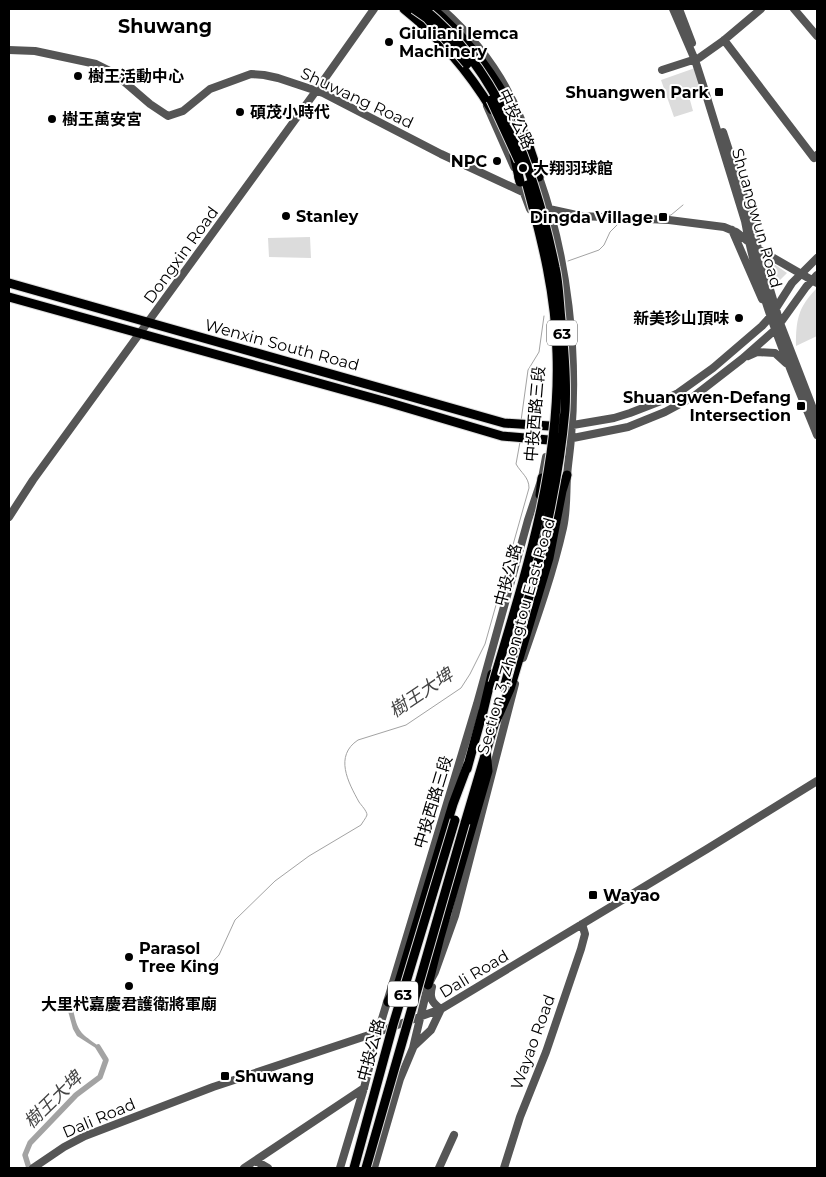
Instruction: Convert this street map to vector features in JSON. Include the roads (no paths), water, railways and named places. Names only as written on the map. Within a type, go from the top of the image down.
[{"type":"main road","points":[[404,9],[423,24],[451,53],[483,94],[513,154],[520,182]]},
{"type":"main road","name":"中投公路","points":[[354,1168],[393,1026],[455,820],[468,764],[529,562],[551,459],[557,392],[558,352],[549,272],[528,185],[516,152],[488,93],[471,68],[427,18],[414,9]]},
{"type":"main road","name":"中投公路","points":[[366,1168],[486,750],[496,721],[537,570],[557,465],[565,409],[564,354],[556,268],[534,184],[510,122],[495,94],[477,66],[445,28],[424,9]]},
{"type":"main road","points":[[433,9],[465,40],[500,89],[523,130],[539,177]]},
{"type":"main road","name":"Wenxin South Road","points":[[9,283],[148,324],[504,423],[550,426]]},
{"type":"main road","name":"Wenxin South Road","points":[[9,297],[140,335],[387,402],[502,436],[549,440]]},
{"type":"main road","points":[[496,721],[510,689],[550,558],[562,491],[567,475]]},
{"type":"main road","points":[[482,716],[488,687],[538,508],[542,478]]},
{"type":"main road","points":[[428,985],[488,771],[486,750]]},
{"type":"main road","points":[[388,1002],[399,982],[452,804],[468,764]]},
{"type":"street","name":"Dongxin Road","points":[[9,517],[33,480],[316,92],[374,9]]},
{"type":"street","name":"中投西路三段","points":[[340,1168],[364,1088],[378,1032],[477,704],[528,520],[542,478],[549,440],[554,382],[553,344],[544,268],[537,233],[520,182],[488,109],[459,65],[419,24],[399,9]]},
{"type":"street","name":"Section 3, Zhongtou East Road","points":[[374,1168],[400,1079],[413,1048],[428,985],[435,972],[455,916],[517,678],[546,590],[563,527],[567,503],[567,475],[572,425],[572,361],[567,294],[551,210],[539,177],[539,164],[519,111],[493,66],[458,23],[442,9]]},
{"type":"street","name":"Shuangwun Road","points":[[673,9],[697,59],[771,316],[778,326],[817,419]]},
{"type":"street","name":"Shuangwun Road","points":[[679,9],[752,221],[790,367],[817,435]]},
{"type":"street","points":[[662,70],[697,59],[724,40],[761,9]]},
{"type":"street","points":[[794,9],[817,36]]},
{"type":"street","points":[[724,40],[814,158],[817,155]]},
{"type":"street","name":"Shuwang Road","points":[[9,50],[34,51],[96,64],[114,73],[150,104],[168,116],[183,112],[210,89],[251,74],[278,78],[316,92],[524,193],[551,210],[581,216],[618,219],[649,218],[697,222],[714,224],[732,230]]},
{"type":"street","points":[[549,440],[571,438],[628,426],[681,405],[742,359],[778,326],[816,279],[801,273],[758,249],[732,230]]},
{"type":"street","points":[[732,230],[771,316]]},
{"type":"street","points":[[550,426],[572,425],[614,418],[678,393],[713,368],[771,316],[801,273],[817,258]]},
{"type":"street","points":[[544,268],[548,274],[553,276],[560,273],[562,266]]},
{"type":"street","points":[[742,359],[756,352],[775,353],[790,367]]},
{"type":"street","name":"Dali Road","points":[[34,1167],[64,1147],[85,1136],[213,1087],[441,1009],[707,850],[817,781]]},
{"type":"street","name":"Wayao Road","points":[[504,1168],[520,1117],[546,1052],[581,949],[585,934],[582,924]]},
{"type":"street","points":[[413,1048],[431,1030],[441,1009],[431,999],[435,972]]},
{"type":"street","points":[[244,1168],[364,1088]]},
{"type":"street","points":[[439,1168],[454,1135]]},
{"type":"street","points":[[256,1161],[268,1168]]},
{"type":"waterway","name":"樹王大埤","points":[[665,216],[671,215],[683,205]]},
{"type":"waterway","name":"樹王大埤","points":[[633,215],[654,216]]},
{"type":"waterway","name":"樹王大埤","points":[[568,261],[599,250],[604,245],[610,232],[621,221]]},
{"type":"waterway","name":"樹王大埤","points":[[521,421],[528,370],[539,352],[544,316]]},
{"type":"waterway","name":"樹王大埤","points":[[202,973],[219,955],[235,920],[275,881],[309,856],[361,825],[367,813],[359,802],[345,770],[346,754],[351,746],[358,740],[406,725],[461,688],[470,674],[485,644],[529,488],[526,478],[516,464],[520,442]]},
{"type":"waterway","name":"樹王大埤","points":[[29,1168],[25,1155],[30,1143],[76,1095],[100,1077],[106,1060],[98,1047]]},
{"type":"place","name":"Giuliani Iemca Machinery","points":[[389,42]]},
{"type":"place","name":"樹王活動中心","points":[[78,76]]},
{"type":"place","name":"Shuangwen Park","points":[[719,92]]},
{"type":"place","name":"碩茂小時代","points":[[240,112]]},
{"type":"place","name":"樹王萬安宮","points":[[52,119]]},
{"type":"place","name":"NPC","points":[[497,161]]},
{"type":"place","name":"大翔羽球館","points":[[523,168]]},
{"type":"place","name":"Stanley","points":[[286,216]]},
{"type":"place","name":"Dingda Village","points":[[663,217]]},
{"type":"place","name":"新美珍山頂味","points":[[739,318]]},
{"type":"place","name":"Shuangwen-Defang Intersection","points":[[801,406]]},
{"type":"place","name":"Wayao","points":[[593,895]]},
{"type":"place","name":"Parasol Tree King","points":[[129,957]]},
{"type":"place","name":"大里杙嘉慶君護衛將軍廟","points":[[129,986]]},
{"type":"place","name":"Shuwang","points":[[225,1076]]},
{"type":"district","name":"Shuwang","points":[[165,26]]}]
